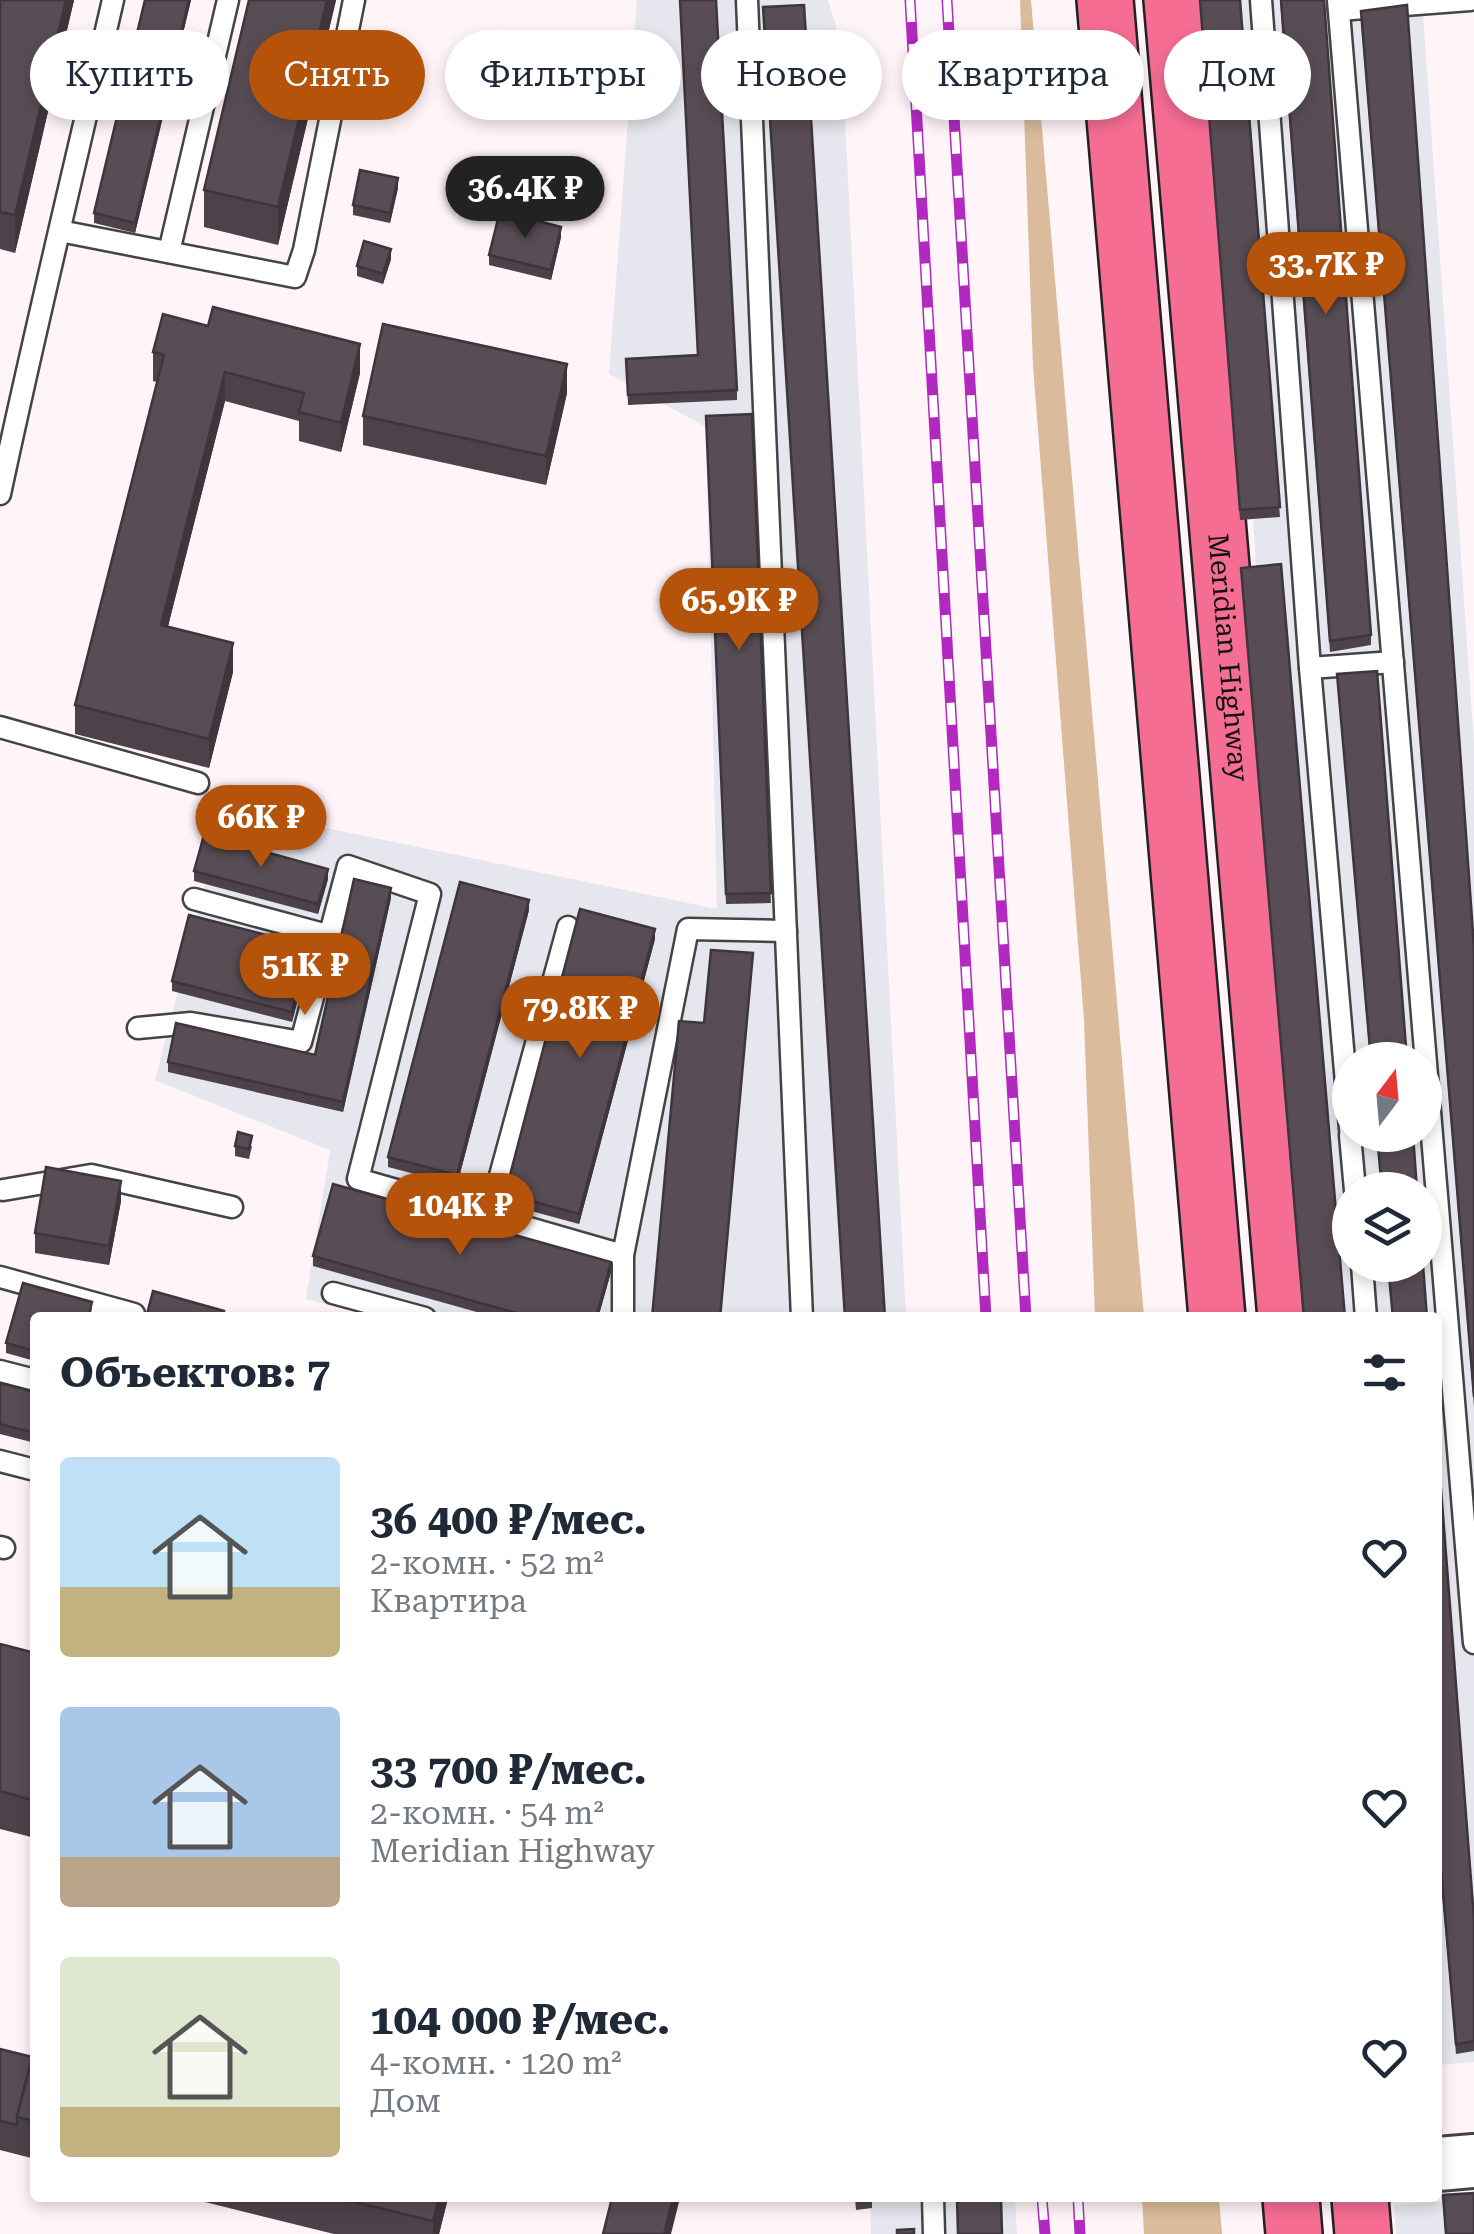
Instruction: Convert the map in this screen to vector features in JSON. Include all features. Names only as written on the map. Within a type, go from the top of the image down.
[{"type":"main road","points":[[1105,0],[1216,1312]]},
{"type":"main road","name":"Meridian Highway","points":[[1172,0],[1285,1312]]},
{"type":"main road","points":[[1292,2202],[1294,2234]]},
{"type":"main road","points":[[1360,2202],[1363,2234]]},
{"type":"street","points":[[1442,2164],[1474,2161]]},
{"type":"lane","points":[[0,494],[112,0]]},
{"type":"lane","points":[[169,252],[228,0]]},
{"type":"lane","points":[[60,231],[295,278],[354,0]]},
{"type":"lane","points":[[747,0],[802,1312]]},
{"type":"lane","points":[[1261,0],[1310,668],[1342,1042]]},
{"type":"lane","points":[[1470,0],[1339,5],[1474,1643]]},
{"type":"lane","points":[[1310,668],[1393,662]]},
{"type":"lane","points":[[0,727],[198,783]]},
{"type":"lane","points":[[138,1028],[191,1023],[300,1042],[348,866],[430,894],[358,1179],[623,1255]]},
{"type":"lane","points":[[194,900],[327,935]]},
{"type":"lane","points":[[488,1216],[568,927]]},
{"type":"lane","points":[[623,1312],[623,1255],[688,929],[786,932]]},
{"type":"lane","points":[[1,1193],[91,1175],[232,1208]]},
{"type":"lane","points":[[0,1277],[127,1312]]},
{"type":"lane","points":[[1363,1282],[1366,1312]]},
{"type":"lane","points":[[333,1293],[403,1312]]},
{"type":"lane","points":[[0,1371],[30,1379]]},
{"type":"lane","points":[[0,1460],[30,1469]]},
{"type":"lane","points":[[932,2202],[934,2234]]},
{"type":"shaded area","points":[[637,0],[828,0],[837,30],[701,30],[701,120],[845,120],[906,1312],[356,1312],[306,1299],[330,1150],[155,1080],[225,807],[717,909],[706,427],[609,374],[628,120],[681,120],[681,30],[635,30]]},
{"type":"shaded area","points":[[1020,0],[1031,0],[1034,30],[1021,30]]},
{"type":"shaded area","points":[[1223,0],[1422,0],[1474,743],[1474,2062],[1442,2065],[1442,1312],[1318,1312],[1272,843],[1230,120],[1311,120],[1311,30],[1225,30]]},
{"type":"shaded area","points":[[1024,120],[1041,120],[1144,1312],[1095,1312],[1084,1020],[1033,366]]},
{"type":"shaded area","points":[[1474,2199],[1474,2234],[1396,2234],[1394,2205]]},
{"type":"shaded area","points":[[870,2202],[1015,2202],[1017,2234],[871,2234]]},
{"type":"shaded area","points":[[1142,2202],[1219,2202],[1222,2234],[1144,2234]]},
{"type":"building","points":[[0,0],[66,0],[59,30],[30,30],[30,120],[38,120],[15,215],[0,212]]},
{"type":"building","points":[[145,0],[189,0],[182,30],[138,30]]},
{"type":"building","points":[[249,0],[327,0],[320,30],[249,30],[249,120],[299,120],[278,207],[204,190],[221,120],[229,120],[229,84]]},
{"type":"building","points":[[680,0],[716,0],[718,30],[701,30],[701,120],[722,120],[737,390],[628,395],[626,359],[698,355]]},
{"type":"building","points":[[1200,0],[1240,0],[1242,30],[1202,30]]},
{"type":"building","points":[[1281,0],[1324,0],[1371,635],[1330,641],[1290,120],[1311,120],[1311,30],[1283,30]]},
{"type":"building","points":[[804,5],[806,30],[764,30],[763,7]]},
{"type":"building","points":[[1407,5],[1474,947],[1474,1397],[1361,11]]},
{"type":"building","points":[[116,120],[160,120],[135,223],[94,213]]},
{"type":"building","points":[[770,120],[811,120],[885,1312],[845,1312]]},
{"type":"building","points":[[1209,120],[1249,120],[1280,507],[1240,510]]},
{"type":"building","points":[[360,170],[398,178],[390,213],[353,205]]},
{"type":"building","points":[[500,211],[561,227],[551,270],[489,255]]},
{"type":"building","points":[[364,241],[391,249],[383,274],[357,266]]},
{"type":"building","points":[[213,307],[360,344],[341,423],[299,412],[304,393],[225,372],[161,625],[233,643],[209,739],[75,705],[164,355],[153,352],[163,314],[208,326]]},
{"type":"building","points":[[383,324],[567,364],[546,456],[363,416]]},
{"type":"building","points":[[752,414],[771,893],[726,894],[706,416]]},
{"type":"building","points":[[1281,564],[1333,1172],[1332,1282],[1342,1282],[1344,1312],[1303,1312],[1241,568]]},
{"type":"building","points":[[1377,671],[1406,1042],[1369,1042],[1337,674]]},
{"type":"building","points":[[204,835],[328,869],[318,904],[194,871]]},
{"type":"building","points":[[354,879],[391,888],[343,1102],[168,1062],[176,1023],[315,1055]]},
{"type":"building","points":[[460,882],[529,900],[457,1175],[388,1157]]},
{"type":"building","points":[[580,909],[655,929],[579,1214],[505,1194]]},
{"type":"building","points":[[189,915],[309,946],[292,1012],[172,981]]},
{"type":"building","points":[[711,950],[753,953],[721,1312],[653,1312],[679,1021],[704,1023]]},
{"type":"building","points":[[238,1132],[252,1136],[249,1149],[235,1146]]},
{"type":"building","points":[[1379,1152],[1414,1152],[1416,1172],[1380,1172]]},
{"type":"building","points":[[46,1167],[121,1181],[109,1246],[35,1233]]},
{"type":"building","points":[[333,1184],[611,1262],[598,1312],[513,1312],[313,1256]]},
{"type":"building","points":[[1390,1282],[1424,1282],[1427,1312],[1392,1312]]},
{"type":"building","points":[[23,1283],[92,1302],[90,1312],[30,1312],[30,1350],[6,1343]]},
{"type":"building","points":[[153,1291],[224,1311],[224,1312],[148,1312]]},
{"type":"building","points":[[0,1383],[30,1391],[30,1432],[0,1424]]},
{"type":"building","points":[[1442,1502],[1474,1919],[1474,2041],[1456,2044],[1442,1881]]},
{"type":"building","points":[[0,1644],[30,1652],[30,1800],[0,1791]]},
{"type":"building","points":[[0,2049],[30,2056],[30,2065],[17,2125],[0,2121]]},
{"type":"building","points":[[30,2065],[30,2120],[17,2117]]},
{"type":"building","points":[[1474,2193],[1474,2234],[1446,2234],[1443,2195]]},
{"type":"building","points":[[355,2202],[438,2202],[433,2221]]},
{"type":"building","points":[[611,2202],[672,2202],[664,2234],[603,2234]]},
{"type":"building","points":[[957,2202],[1001,2202],[1002,2234],[958,2234]]},
{"type":"building","points":[[914,2229],[914,2234],[897,2234],[897,2230]]},
{"type":"railway","points":[[910,0],[986,1312]]},
{"type":"railway","points":[[947,0],[1026,1312]]},
{"type":"railway","points":[[1042,2202],[1045,2234]]},
{"type":"railway","points":[[1078,2202],[1080,2234]]}]
